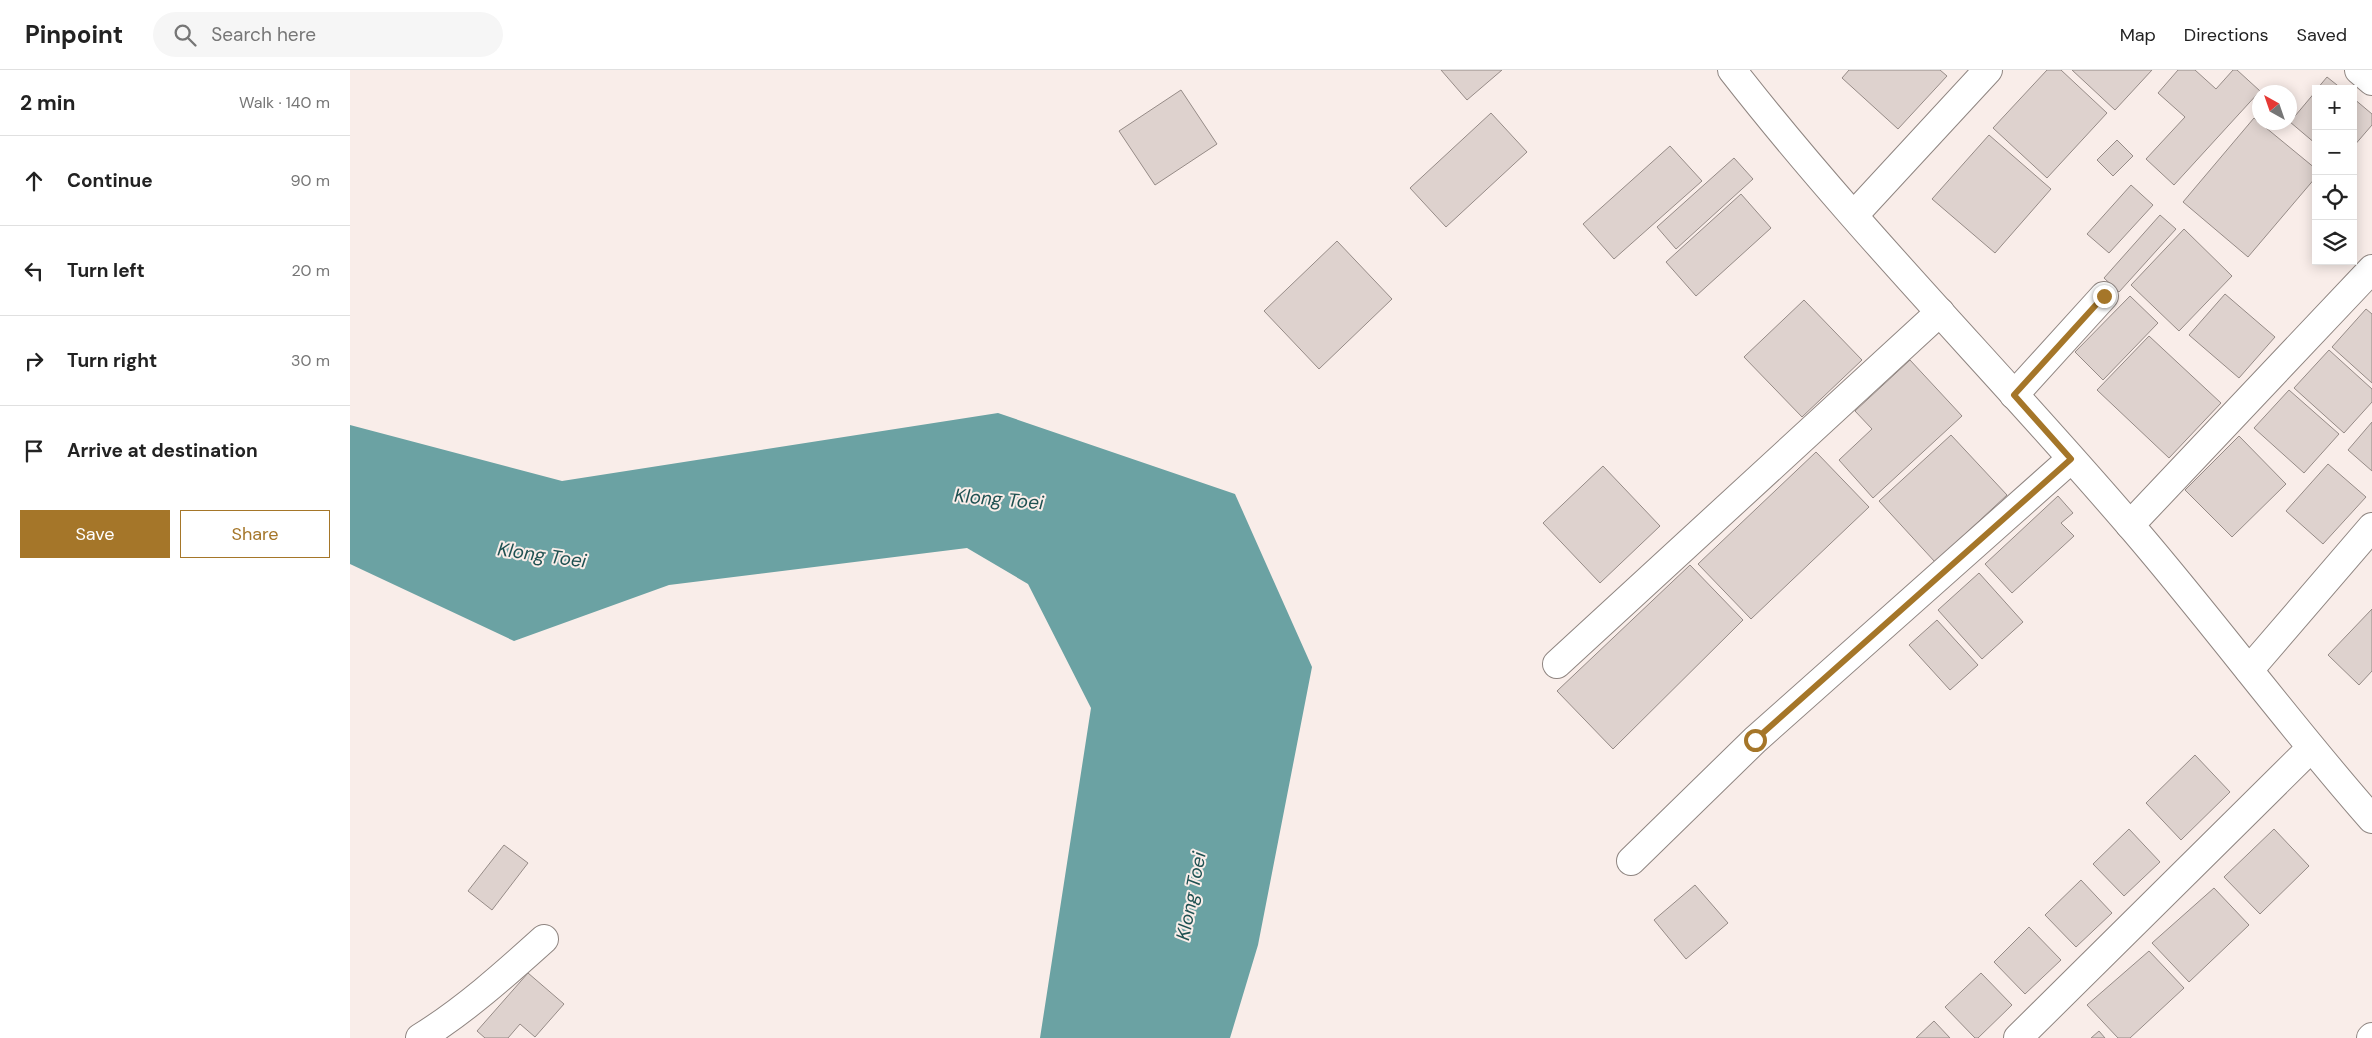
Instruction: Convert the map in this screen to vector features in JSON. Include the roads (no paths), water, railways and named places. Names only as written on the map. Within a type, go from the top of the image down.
[{"type":"street","points":[[1732,70],[1770,118],[1854,215],[2130,525],[2249,670],[2310,749],[2372,819]]},
{"type":"street","points":[[1854,215],[1988,70]]},
{"type":"street","points":[[2359,70],[2372,81]]},
{"type":"street","points":[[2130,525],[2372,269]]},
{"type":"street","points":[[2014,395],[2104,296]]},
{"type":"street","points":[[1557,664],[1940,312]]},
{"type":"street","points":[[1631,862],[1755,740],[2071,459]]},
{"type":"street","points":[[2249,670],[2372,527]]},
{"type":"street","points":[[2018,1038],[2310,749]]},
{"type":"street","points":[[420,1038],[446,1022],[496,982],[544,939]]},
{"type":"water","name":"Klong Toei","points":[[998,413],[1235,494],[1312,667],[1258,945],[1230,1038],[1040,1038],[1091,708],[1028,584],[967,548],[669,585],[514,641],[350,564],[350,425],[562,481]]}]
